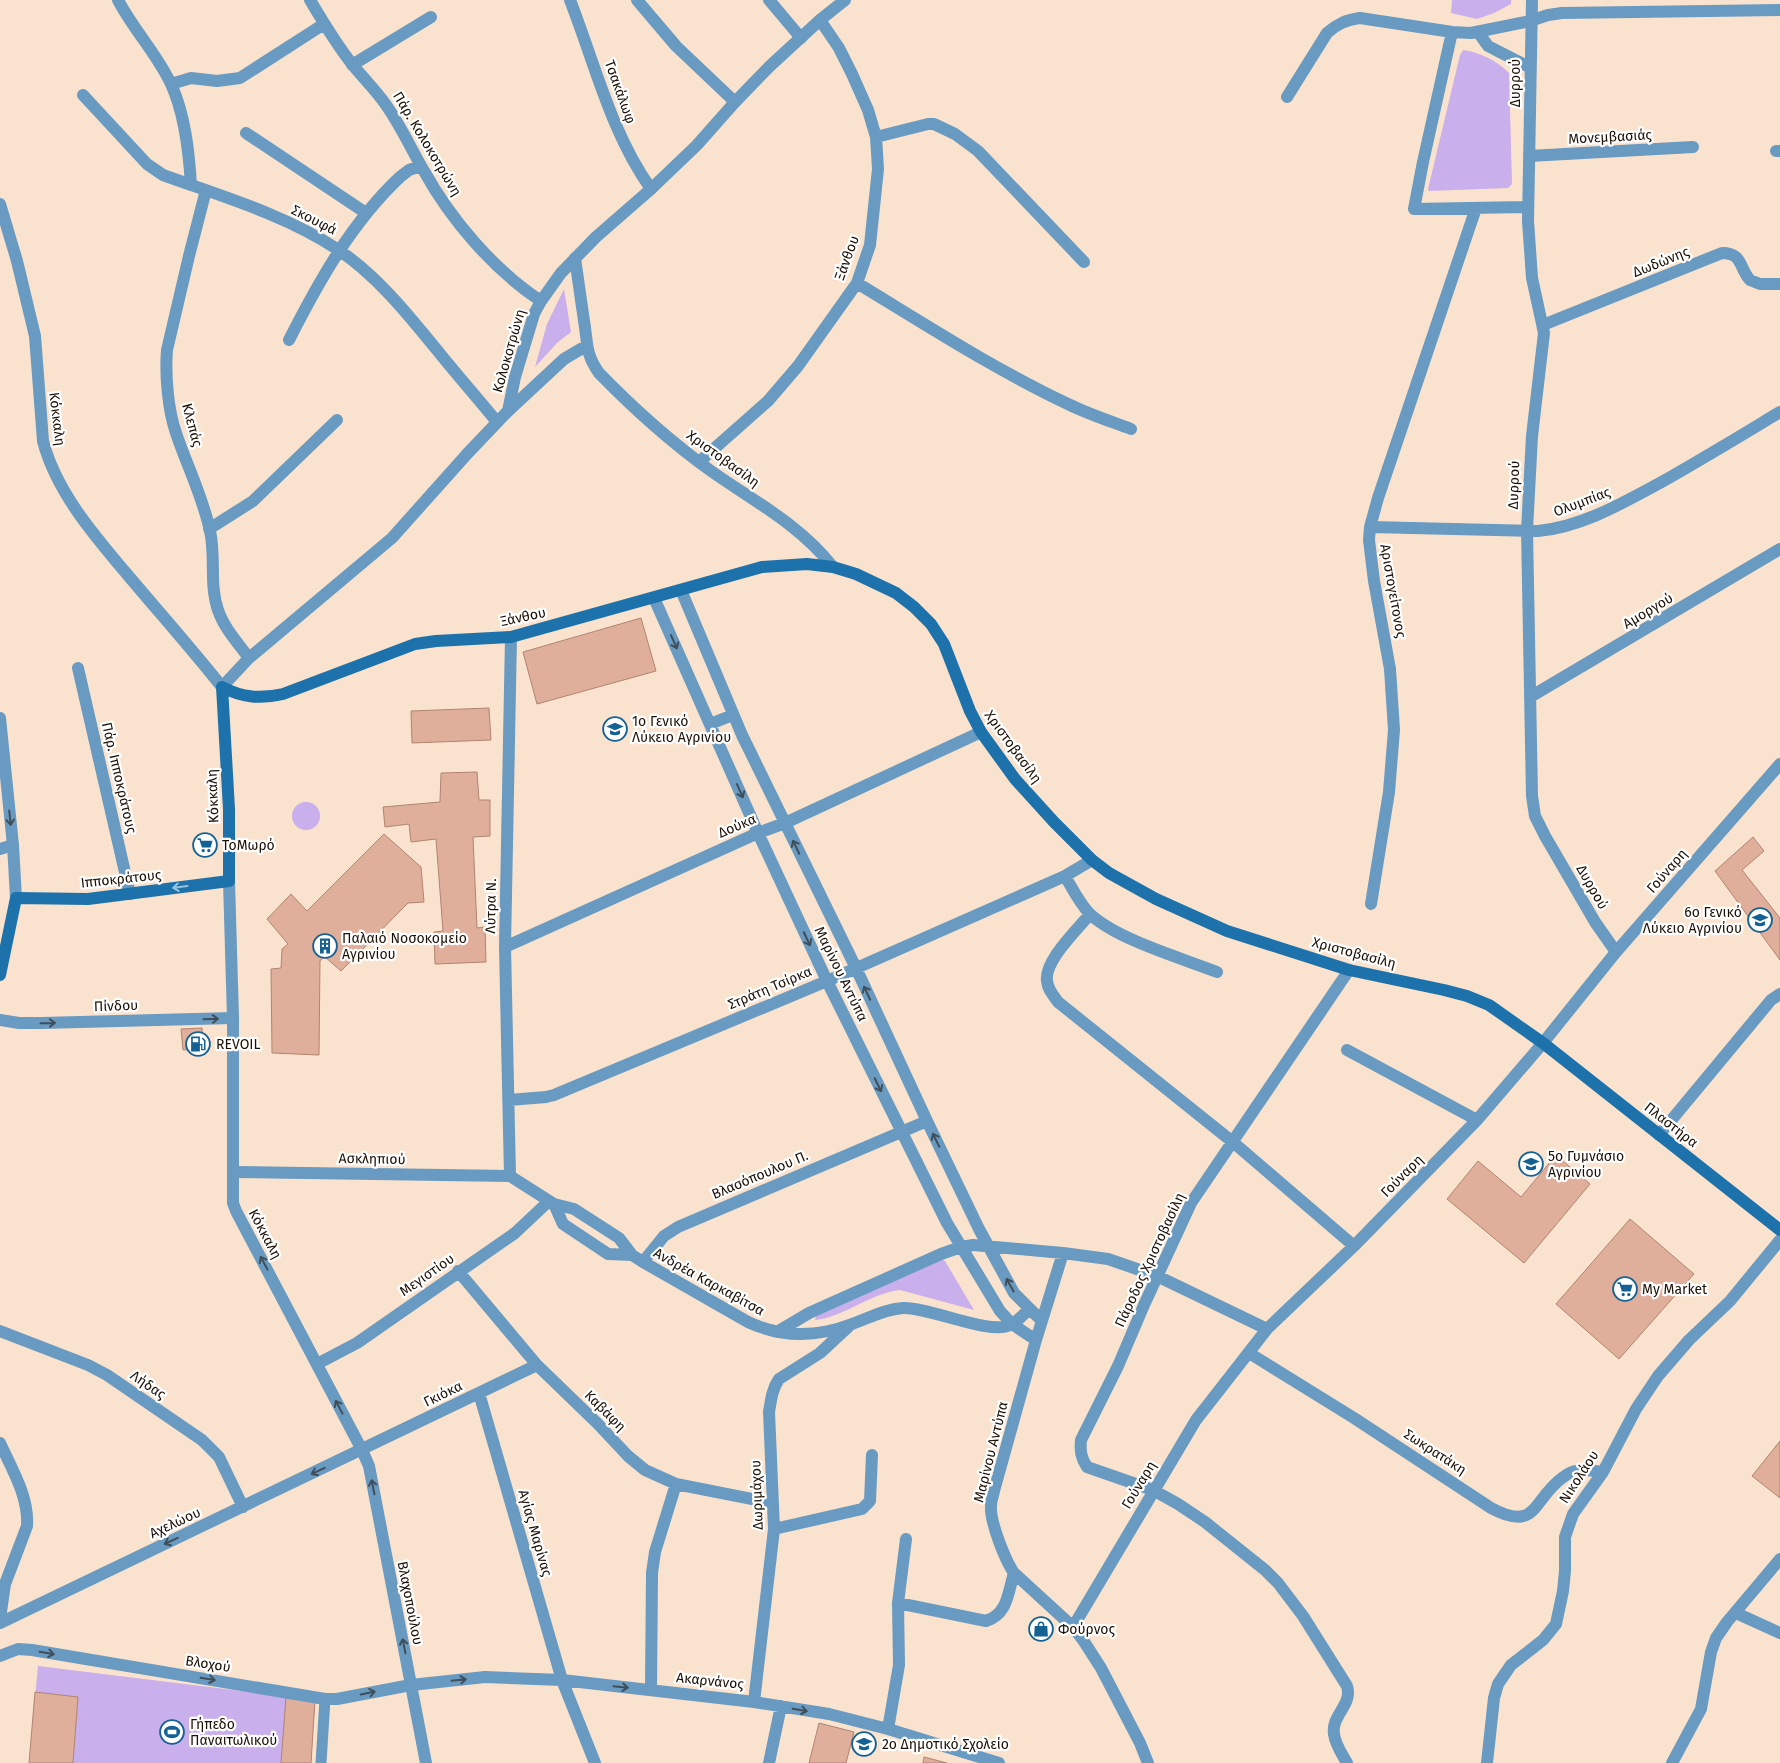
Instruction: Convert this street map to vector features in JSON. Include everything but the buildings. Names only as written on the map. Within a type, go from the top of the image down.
[{"type":"main road","name":"Ξάνθου","points":[[222,687],[244,696],[267,697],[284,694],[415,644],[511,637],[762,567],[807,564],[833,567]]},
{"type":"main road","name":"Χριστοβασίλη","points":[[833,567],[856,574],[896,593],[928,620],[944,644],[970,711],[981,732],[1022,786],[1092,860],[1134,888],[1197,919],[1226,930],[1350,970],[1468,996],[1489,1005],[1543,1043]]},
{"type":"main road","name":"Κόκκαλη","points":[[222,687],[229,809],[229,881]]},
{"type":"main road","name":"Ιπποκράτους","points":[[16,898],[74,899],[229,881]]},
{"type":"main road","points":[[0,975],[16,898]]},
{"type":"main road","name":"Πλαστήρα","points":[[1543,1043],[1780,1230]]},
{"type":"street","points":[[118,0],[126,6],[171,84],[181,113],[186,136],[191,184]]},
{"type":"street","name":"Πάρ. Κολοκοτρώνη","points":[[310,0],[352,65],[376,90],[387,106],[421,166],[454,216],[500,268],[541,300]]},
{"type":"street","name":"Τσακάλωφ","points":[[570,0],[618,131],[633,163],[651,189]]},
{"type":"street","points":[[637,0],[676,46],[735,102]]},
{"type":"street","points":[[769,0],[801,38]]},
{"type":"street","name":"Κολοκοτρώνη","points":[[222,687],[249,658],[392,538],[508,411],[514,377],[534,314],[541,300],[575,258],[698,145],[735,102],[770,66],[820,20],[845,0]]},
{"type":"street","name":"Δυρρού","points":[[1532,0],[1529,67],[1528,207],[1532,278],[1543,326],[1544,340],[1532,436],[1527,530],[1532,796],[1535,816],[1545,836],[1595,922],[1616,952]]},
{"type":"street","points":[[1287,97],[1327,33],[1336,25],[1348,19],[1360,18],[1452,32],[1478,32],[1569,12],[1780,10]]},
{"type":"street","points":[[352,65],[431,17]]},
{"type":"street","name":"Ξάνθου","points":[[699,462],[761,407],[782,386],[798,366],[857,282],[870,245],[878,177],[876,137],[868,110],[852,74],[839,48],[820,20]]},
{"type":"street","points":[[171,84],[191,78],[217,80],[240,78],[324,24]]},
{"type":"street","points":[[1452,32],[1414,209],[1528,207]]},
{"type":"street","points":[[1478,32],[1488,46],[1529,67]]},
{"type":"street","name":"Σκουφά","points":[[83,95],[147,164],[163,175],[264,211],[340,251],[374,280],[399,305],[497,422]]},
{"type":"street","points":[[876,137],[928,124],[934,124],[955,134],[986,159],[1084,262]]},
{"type":"street","points":[[246,133],[366,213]]},
{"type":"street","name":"Μονεμβασιάς","points":[[1529,156],[1693,147]]},
{"type":"street","points":[[289,340],[353,229],[400,176],[409,170],[421,166]]},
{"type":"street","name":"Κλεπάς","points":[[206,190],[169,336],[166,362],[173,423],[209,528],[212,544],[212,580],[216,604],[222,621],[249,658]]},
{"type":"street","name":"Κόκκαλη","points":[[0,204],[17,261],[34,336],[43,441],[47,458],[74,505],[101,542],[222,687]]},
{"type":"street","name":"Αριστογείτονος","points":[[1371,904],[1389,792],[1394,723],[1390,669],[1372,567],[1369,540],[1370,527],[1384,479],[1476,208]]},
{"type":"street","name":"Δωδώνης","points":[[1543,326],[1722,254],[1728,253],[1738,258],[1750,280],[1760,284],[1780,284]]},
{"type":"street","name":"Χριστοβασίλη","points":[[575,258],[585,325],[586,346],[593,364],[604,378],[653,424],[699,462],[798,531],[820,551],[833,567]]},
{"type":"street","points":[[857,282],[945,337],[1025,383],[1070,406],[1131,429]]},
{"type":"street","points":[[508,411],[564,359],[586,346]]},
{"type":"street","name":"Ολυμπίας","points":[[1370,527],[1550,530],[1578,523],[1615,507],[1693,464],[1780,412]]},
{"type":"street","points":[[209,528],[253,501],[337,420]]},
{"type":"street","name":"Αμοργού","points":[[1530,697],[1780,549]]},
{"type":"street","name":"Μαρίνου Αντύπα","points":[[681,590],[733,715],[856,968],[987,1246],[1014,1294],[1042,1321]]},
{"type":"street","name":"Μαρίνου Αντύπα","points":[[654,598],[758,833],[827,981],[947,1223],[996,1306],[1012,1324],[1036,1340]]},
{"type":"street","name":"Λύτρα Ν.","points":[[510,1176],[505,947],[511,637]]},
{"type":"street","name":"Πάρ. Ιπποκράτους","points":[[78,668],[130,894]]},
{"type":"street","points":[[710,724],[733,715]]},
{"type":"street","points":[[0,718],[13,845],[16,898]]},
{"type":"street","name":"Δούκα","points":[[505,947],[758,833],[785,823],[981,732]]},
{"type":"street","name":"Γούναρη","points":[[1073,1627],[1196,1420],[1267,1329],[1354,1246],[1477,1120],[1543,1043],[1616,952],[1780,764]]},
{"type":"street","points":[[0,849],[13,845]]},
{"type":"street","name":"Στράτη Τσίρκα","points":[[509,1100],[554,1095],[827,981],[1065,876],[1092,860]]},
{"type":"street","points":[[1065,876],[1090,914],[1131,939],[1217,972]]},
{"type":"street","name":"Κόκκαλη","points":[[229,881],[233,1018],[234,1203],[236,1211],[362,1450]]},
{"type":"street","points":[[1090,914],[1055,956],[1048,970],[1046,981],[1050,992],[1058,1002],[1234,1143],[1354,1246]]},
{"type":"street","name":"Πάροδος Χριστοβασίλη","points":[[1347,1763],[1333,1732],[1336,1719],[1347,1702],[1347,1686],[1304,1616],[1278,1583],[1265,1570],[1205,1522],[1153,1490],[1087,1466],[1082,1459],[1080,1450],[1081,1440],[1118,1366],[1191,1204],[1350,970]]},
{"type":"street","points":[[1659,1135],[1770,1000],[1780,994]]},
{"type":"street","name":"Πίνδου","points":[[0,1020],[19,1023],[42,1023],[233,1018]]},
{"type":"street","points":[[1348,1050],[1477,1120]]},
{"type":"street","name":"Βλασόπουλου Π.","points":[[637,1259],[664,1236],[678,1227],[927,1121]]},
{"type":"street","name":"Ασκληπιού","points":[[233,1172],[510,1176]]},
{"type":"street","name":"Ανδρέα Καρκαβίτσα","points":[[510,1176],[551,1203],[574,1209],[619,1238],[637,1259]]},
{"type":"street","name":"Ανδρέα Καρκαβίτσα","points":[[551,1203],[563,1224],[608,1254],[637,1259],[748,1322],[766,1330],[801,1335],[816,1334],[852,1324],[880,1313],[903,1308],[917,1309],[987,1326],[1005,1327],[1012,1324]]},
{"type":"street","name":"Μεγιστίου","points":[[317,1364],[363,1339],[515,1233],[551,1203]]},
{"type":"street","name":"Νικολάου","points":[[1487,1763],[1494,1698],[1498,1684],[1511,1665],[1543,1640],[1556,1624],[1563,1591],[1565,1537],[1573,1514],[1603,1472],[1636,1409],[1658,1376],[1689,1340],[1730,1301],[1780,1240]]},
{"type":"street","points":[[777,1332],[809,1313],[941,1254],[961,1247],[987,1246],[1108,1259],[1157,1276],[1267,1329]]},
{"type":"street","name":"Μαρίνου Αντύπα","points":[[1064,1253],[1036,1340],[991,1506],[991,1513],[1010,1567],[1014,1573],[1073,1627],[1101,1668],[1140,1743],[1148,1763]]},
{"type":"street","name":"Καβάφη","points":[[458,1271],[537,1365],[635,1463],[658,1477],[676,1484],[772,1503]]},
{"type":"street","points":[[1012,1324],[1029,1309]]},
{"type":"street","name":"Δωριμάχου","points":[[754,1702],[774,1529],[769,1412],[771,1397],[779,1379],[828,1347],[852,1324]]},
{"type":"street","name":"Λήδας","points":[[0,1331],[88,1365],[107,1375],[202,1440],[219,1458],[244,1507]]},
{"type":"street","name":"Σωκρατάκη","points":[[1249,1352],[1491,1508],[1510,1517],[1523,1516],[1531,1512],[1557,1483],[1572,1472],[1579,1470],[1603,1472]]},
{"type":"street","name":"Γκιόκα","points":[[362,1450],[537,1365]]},
{"type":"street","name":"Αγίας Μαρίνας","points":[[479,1393],[562,1680],[595,1763]]},
{"type":"street","points":[[0,1443],[25,1500],[28,1517],[27,1526],[5,1584],[0,1621]]},
{"type":"street","name":"Αχελώου","points":[[0,1621],[362,1450]]},
{"type":"street","name":"Βλαχοπούλου","points":[[362,1450],[369,1466],[426,1763]]},
{"type":"street","points":[[774,1529],[862,1509],[870,1501],[872,1455]]},
{"type":"street","points":[[651,1690],[652,1573],[655,1552],[676,1484]]},
{"type":"street","points":[[888,1730],[899,1665],[898,1604],[906,1539]]},
{"type":"street","points":[[1672,1763],[1701,1709],[1711,1652],[1716,1638],[1727,1622],[1780,1559]]},
{"type":"street","points":[[898,1604],[986,1620],[998,1615],[1004,1609],[1014,1573]]},
{"type":"street","points":[[1736,1613],[1780,1633]]},
{"type":"street","name":"Βλοχού","points":[[0,1656],[18,1649],[32,1650],[325,1699],[411,1684]]},
{"type":"street","name":"Ακαρνάνος","points":[[411,1684],[485,1677],[562,1680],[754,1702],[828,1714],[999,1763]]},
{"type":"street","points":[[321,1763],[325,1699]]},
{"type":"street","points":[[769,1763],[781,1706]]},
{"type":"shaded area","points":[[1452,0],[1511,0],[1511,4],[1477,19],[1451,13]]},
{"type":"shaded area","points":[[1463,50],[1488,58],[1509,73],[1512,184],[1508,188],[1429,191],[1428,189],[1460,55]]},
{"type":"shaded area","points":[[564,289],[571,332],[557,343],[535,367],[547,324]]},
{"type":"shaded area","points":[[306,802],[316,806],[320,816],[316,826],[306,830],[296,826],[292,816],[296,806]]},
{"type":"shaded area","points":[[942,1259],[974,1310],[900,1290],[878,1296],[826,1318],[815,1320],[816,1316]]},
{"type":"shaded area","name":"Γήπεδο Παναιτωλικού","points":[[38,1666],[315,1700],[311,1763],[29,1763]]},
{"type":"place","name":"1ο Γενικό Λύκειο Αγρινίου","points":[[615,729]]},
{"type":"place","name":"ΤοΜωρό","points":[[205,845]]},
{"type":"place","name":"6ο Γενικό Λύκειο Αγρινίου","points":[[1760,920]]},
{"type":"place","name":"Παλαιό Νοσοκομείο Αγρινίου","points":[[325,946]]},
{"type":"place","name":"REVOIL","points":[[198,1044]]},
{"type":"place","name":"5ο Γυμνάσιο Αγρινίου","points":[[1531,1164]]},
{"type":"place","name":"My Market","points":[[1625,1289]]},
{"type":"place","name":"Φούρνος","points":[[1041,1629]]},
{"type":"place","name":"Γήπεδο Παναιτωλικού","points":[[172,1732]]},
{"type":"place","name":"2ο Δημοτικό Σχολείο","points":[[864,1744]]}]
